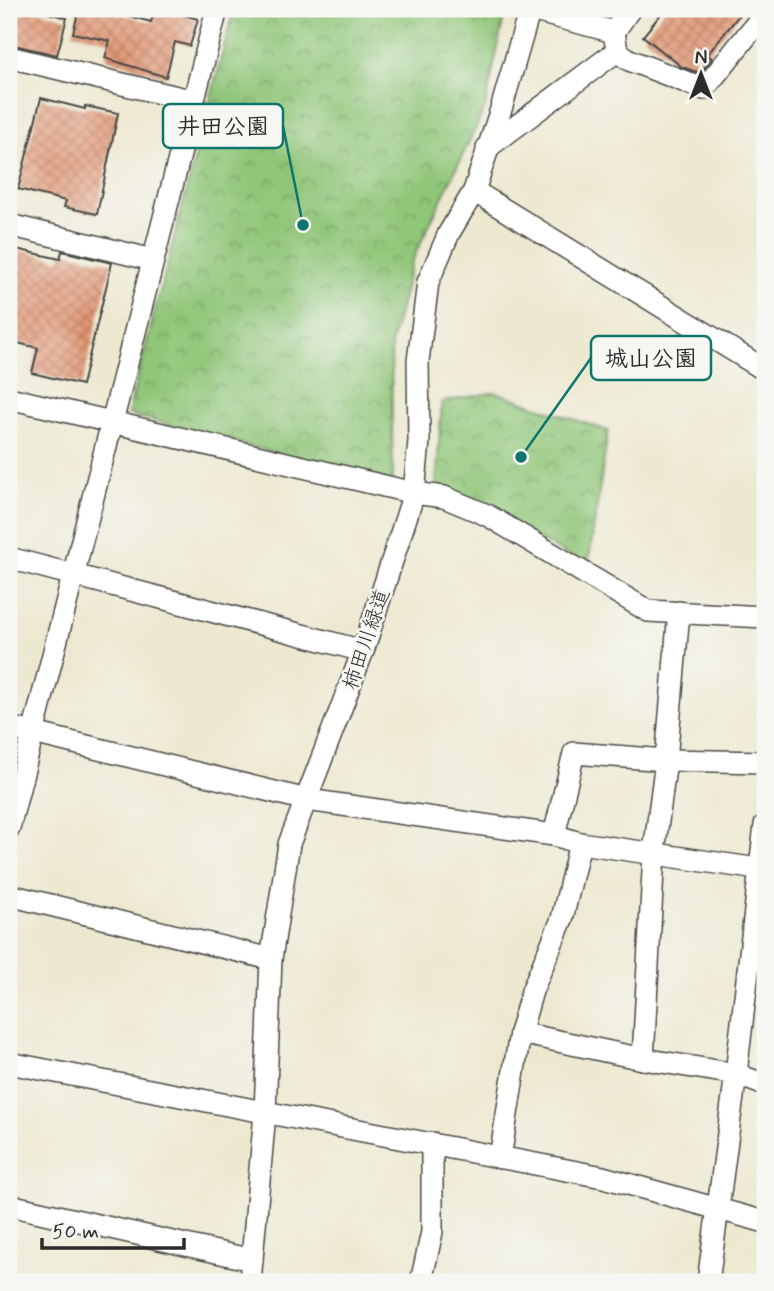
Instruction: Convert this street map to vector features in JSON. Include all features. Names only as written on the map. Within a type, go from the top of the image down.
[{"type":"street","points":[[9,828],[217,9]]},
{"type":"street","points":[[529,9],[562,13],[615,41],[629,60],[704,89],[765,13]]},
{"type":"street","name":"柿田川緑道","points":[[250,1282],[265,1113],[271,959],[289,844],[363,651],[414,493],[419,441],[418,361],[428,282],[449,233],[474,191],[502,106],[529,9]]},
{"type":"street","points":[[487,148],[615,41],[630,9]]},
{"type":"street","points":[[9,57],[194,101]]},
{"type":"street","points":[[474,191],[765,370]]},
{"type":"street","points":[[9,225],[153,260]]},
{"type":"street","points":[[9,398],[414,493],[443,497],[487,516],[648,611],[765,617]]},
{"type":"street","points":[[9,558],[363,651]]},
{"type":"street","points":[[643,1059],[654,852],[666,760],[679,612]]},
{"type":"street","points":[[9,727],[307,800],[554,835],[580,843],[762,870]]},
{"type":"street","points":[[554,835],[573,753],[666,760],[765,762]]},
{"type":"street","points":[[708,1282],[762,870],[765,825]]},
{"type":"street","points":[[500,1158],[520,1033],[532,991],[562,919],[580,843]]},
{"type":"street","points":[[9,895],[271,959]]},
{"type":"street","points":[[520,1033],[643,1059],[736,1074],[765,1085]]},
{"type":"street","points":[[9,1063],[603,1177],[765,1222]]},
{"type":"street","points":[[421,1282],[432,1232],[432,1143]]},
{"type":"street","points":[[9,1205],[252,1260]]},
{"type":"green space","points":[[234,9],[452,9],[503,21],[485,108],[412,261],[391,344],[393,484],[128,414]]},
{"type":"green space","points":[[495,392],[608,431],[588,566],[436,483],[442,402]]},
{"type":"building","points":[[9,9],[33,9],[67,18],[57,55],[9,44]]},
{"type":"building","points":[[79,9],[110,9],[151,22],[155,9],[163,9],[198,19],[190,46],[175,42],[166,77],[105,58],[110,41],[73,33]]},
{"type":"building","points":[[665,9],[744,9],[707,55],[712,58],[700,73],[682,67],[643,36]]},
{"type":"building","points":[[41,98],[85,109],[85,106],[118,113],[97,214],[64,207],[66,201],[18,189]]},
{"type":"building","points":[[16,249],[60,259],[62,251],[112,263],[82,385],[32,373],[38,348],[9,341],[9,281]]},
{"type":"place","name":"井田公園","points":[[303,225]]},
{"type":"place","name":"城山公園","points":[[521,457]]}]
